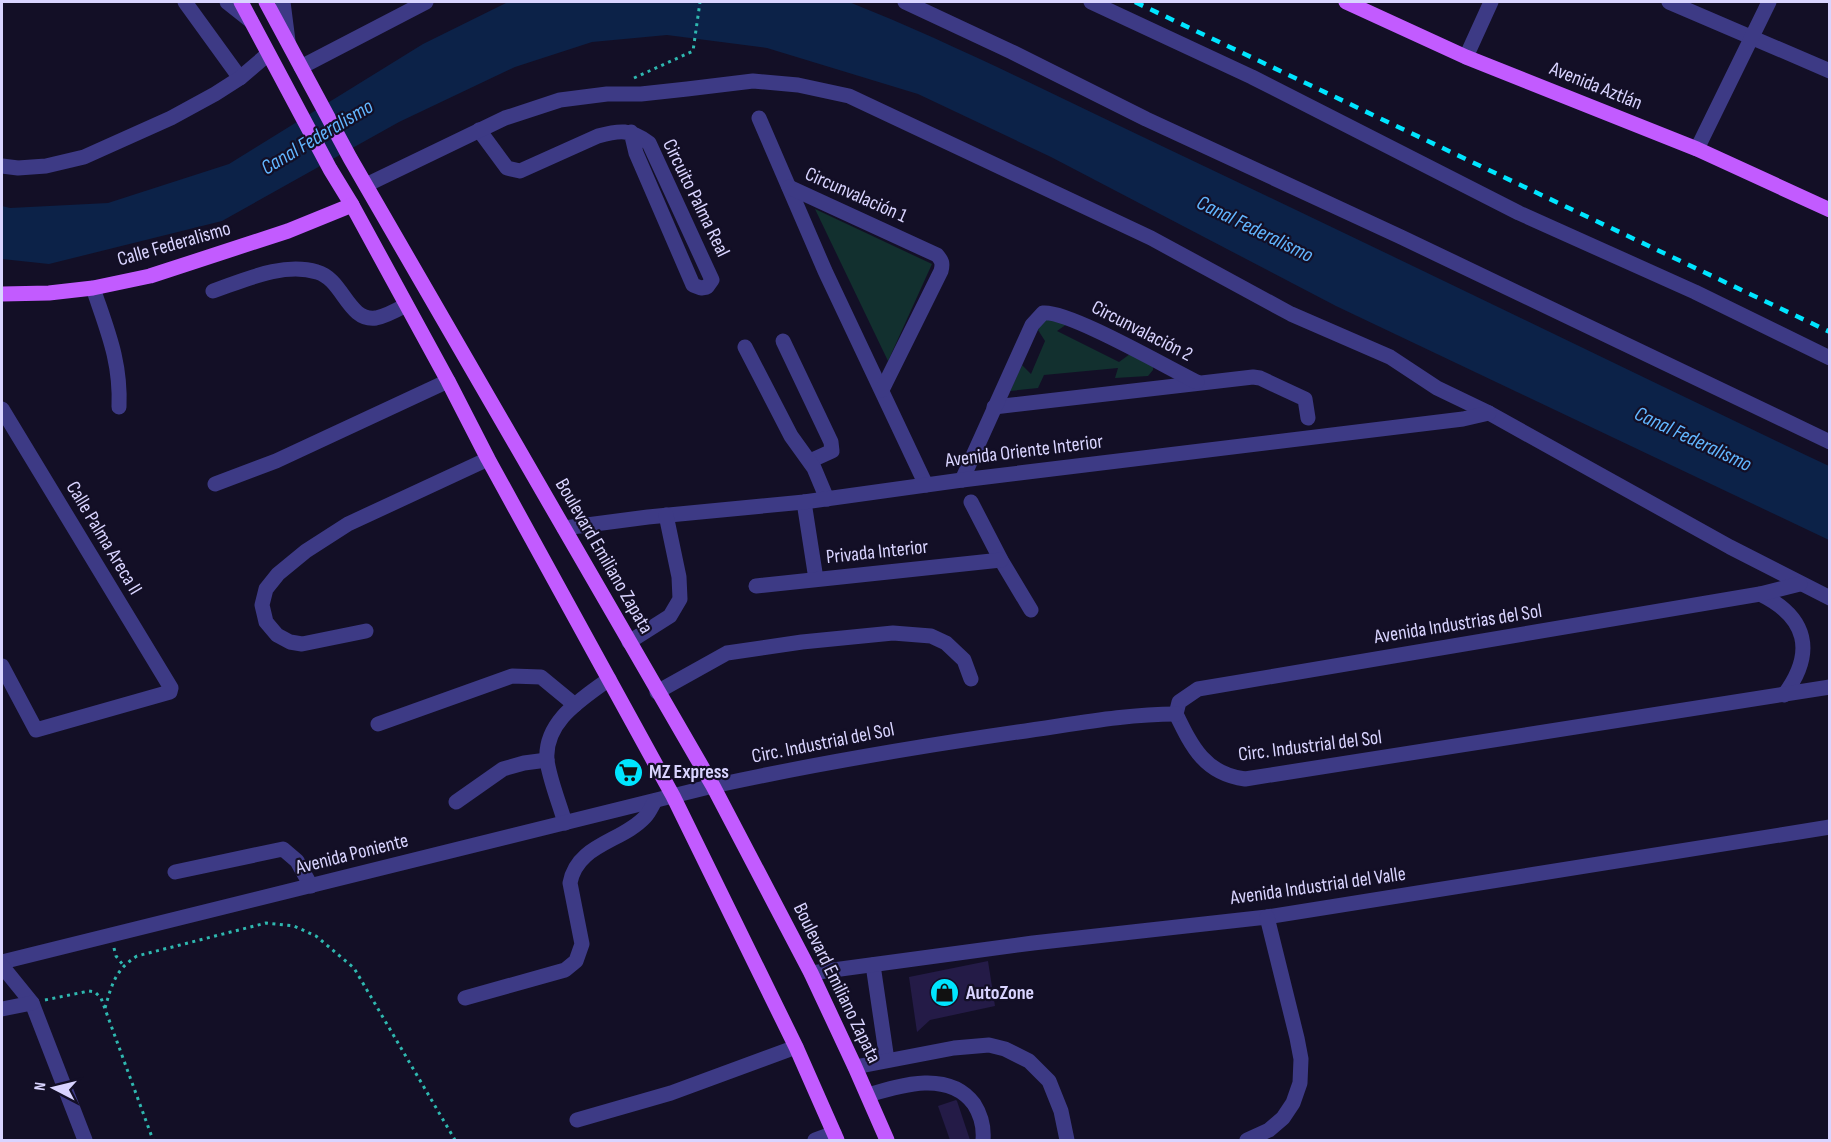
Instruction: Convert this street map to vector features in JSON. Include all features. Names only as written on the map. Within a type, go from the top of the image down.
[{"type":"main road","points":[[241,2],[330,170],[352,205],[673,796],[796,1047],[836,1137]]},
{"type":"main road","name":"Boulevard Emiliano Zapata","points":[[266,2],[350,158],[713,786],[811,973],[887,1140]]},
{"type":"main road","name":"Avenida Aztlán","points":[[1346,2],[1466,57],[1696,149],[1830,210]]},
{"type":"main road","name":"Calle Federalismo","points":[[2,294],[49,293],[93,288],[150,276],[313,222],[352,205]]},
{"type":"street","points":[[185,2],[240,78]]},
{"type":"street","points":[[227,2],[251,21]]},
{"type":"street","points":[[283,2],[288,41]]},
{"type":"street","points":[[301,67],[426,2]]},
{"type":"street","points":[[905,2],[1146,119],[1401,237],[1830,441]]},
{"type":"street","points":[[1091,2],[1252,77],[1519,213],[1695,292],[1830,358]]},
{"type":"street","points":[[1466,57],[1491,2]]},
{"type":"street","points":[[1669,2],[1830,71]]},
{"type":"street","points":[[1696,149],[1769,2]]},
{"type":"street","points":[[2,166],[18,168],[46,166],[84,157],[215,94],[240,78],[268,54]]},
{"type":"street","points":[[366,185],[505,118],[560,100],[653,93],[753,81],[798,85],[849,96],[1150,238],[1291,314],[1390,357],[1437,388],[1489,413],[1721,543],[1830,598]]},
{"type":"street","points":[[759,118],[789,187]]},
{"type":"street","points":[[479,130],[507,168],[520,171],[598,136],[612,132],[631,132]]},
{"type":"street","name":"Circuito Palma Real","points":[[631,132],[648,143],[680,208],[712,280],[707,287],[701,288],[693,285],[636,153],[631,132]]},
{"type":"street","name":"Circunvalación 1","points":[[789,187],[937,255],[941,259],[943,264],[941,271],[882,390]]},
{"type":"street","name":"Circunvalación 1","points":[[789,187],[825,271],[926,485]]},
{"type":"street","points":[[664,217],[680,208]]},
{"type":"street","points":[[213,291],[265,273],[287,269],[304,270],[317,272],[335,283],[346,301],[364,317],[383,316],[406,305]]},
{"type":"street","points":[[93,288],[119,371],[119,407]]},
{"type":"street","name":"Circunvalación 2","points":[[962,480],[1032,325],[1040,315],[1049,312],[1075,320],[1197,382]]},
{"type":"street","points":[[783,341],[831,442],[831,451],[810,461]]},
{"type":"street","points":[[745,347],[791,436],[810,461],[827,499]]},
{"type":"street","points":[[1197,382],[1260,378],[1305,399],[1308,418]]},
{"type":"street","points":[[215,484],[276,461],[448,381]]},
{"type":"street","name":"Circunvalación 2","points":[[994,407],[1197,382]]},
{"type":"street","name":"Calle Palma Areca II","points":[[2,409],[171,688],[167,694],[36,730],[2,666]]},
{"type":"street","name":"Avenida Oriente Interior","points":[[564,528],[666,515],[804,502],[962,480],[1463,419],[1489,413]]},
{"type":"street","points":[[366,631],[302,644],[290,642],[277,635],[266,622],[262,605],[266,589],[278,574],[306,551],[348,524],[488,459]]},
{"type":"street","points":[[804,502],[816,579]]},
{"type":"street","points":[[971,502],[1001,560],[1031,610]]},
{"type":"street","points":[[629,642],[670,616],[680,599],[679,577],[666,515]]},
{"type":"street","name":"Privada Interior","points":[[756,586],[1001,560]]},
{"type":"street","name":"Avenida Industrias del Sol","points":[[1176,714],[1179,702],[1190,693],[1205,688],[1760,594],[1800,584]]},
{"type":"street","points":[[1760,594],[1784,607],[1799,629],[1802,661],[1794,682],[1784,694]]},
{"type":"street","points":[[657,692],[727,653],[893,633],[931,636],[946,643],[963,660],[971,679]]},
{"type":"street","points":[[378,724],[512,676],[541,677],[575,705]]},
{"type":"street","points":[[565,823],[547,760],[549,744],[559,720],[609,679]]},
{"type":"street","name":"Circ. Industrial del Sol","points":[[713,786],[791,769],[952,741],[1133,716],[1176,714],[1192,748],[1201,758],[1223,774],[1245,779],[1830,687]]},
{"type":"street","points":[[456,802],[503,769],[547,760]]},
{"type":"street","name":"Avenida Poniente","points":[[2,964],[713,786]]},
{"type":"street","points":[[465,998],[565,970],[576,961],[582,945],[570,884],[572,874],[581,860],[600,845],[625,833],[646,816],[655,801]]},
{"type":"street","name":"Avenida Industrial del Valle","points":[[811,973],[1033,943],[1267,917],[1830,827]]},
{"type":"street","points":[[175,872],[283,849],[297,861],[311,886]]},
{"type":"street","points":[[1247,1140],[1269,1130],[1283,1118],[1293,1103],[1300,1083],[1299,1048],[1267,917]]},
{"type":"street","points":[[2,964],[32,1003],[85,1140]]},
{"type":"street","points":[[873,965],[887,1060]]},
{"type":"street","points":[[2,1009],[32,1003]]},
{"type":"street","points":[[855,1067],[975,1046],[989,1045],[1005,1048],[1029,1061],[1049,1081],[1061,1111],[1067,1140]]},
{"type":"street","points":[[577,1120],[671,1093],[796,1047]]},
{"type":"street","points":[[868,1095],[918,1083],[938,1084],[956,1089],[967,1096],[976,1108],[983,1140]]},
{"type":"street","points":[[815,1140],[836,1137]]},
{"type":"path","points":[[617,94],[619,85],[693,51],[700,2]]},
{"type":"path","points":[[105,1008],[113,981],[123,965],[137,956],[266,923],[294,926],[316,936],[354,968],[455,1140]]},
{"type":"path","points":[[32,1003],[89,992],[94,992],[101,998],[153,1140]]},
{"type":"green space","points":[[815,209],[932,264],[888,361]]},
{"type":"green space","points":[[1045,314],[1067,324],[1057,331],[1119,362],[1130,354],[1153,363],[1153,370],[1148,376],[1115,378],[1118,368],[1044,375],[1038,388],[1010,391],[1022,365],[1031,374],[1045,341],[1038,330]]},
{"type":"water","name":"Canal Federalismo","points":[[508,2],[849,2],[1008,72],[1829,466],[1829,540],[1336,306],[1051,157],[918,94],[767,48],[667,35],[592,42],[515,67],[399,122],[222,221],[49,264],[2,259],[2,206],[10,208],[108,203],[229,164],[423,44]]},
{"type":"building","points":[[988,961],[995,1006],[930,1020],[917,1032],[909,977]]},
{"type":"building","points":[[956,1100],[970,1140],[950,1140],[938,1106]]},
{"type":"railway","points":[[1135,2],[1830,332]]},
{"type":"place","name":"MZ Express","points":[[628,772]]},
{"type":"place","name":"AutoZone","points":[[945,993]]}]
